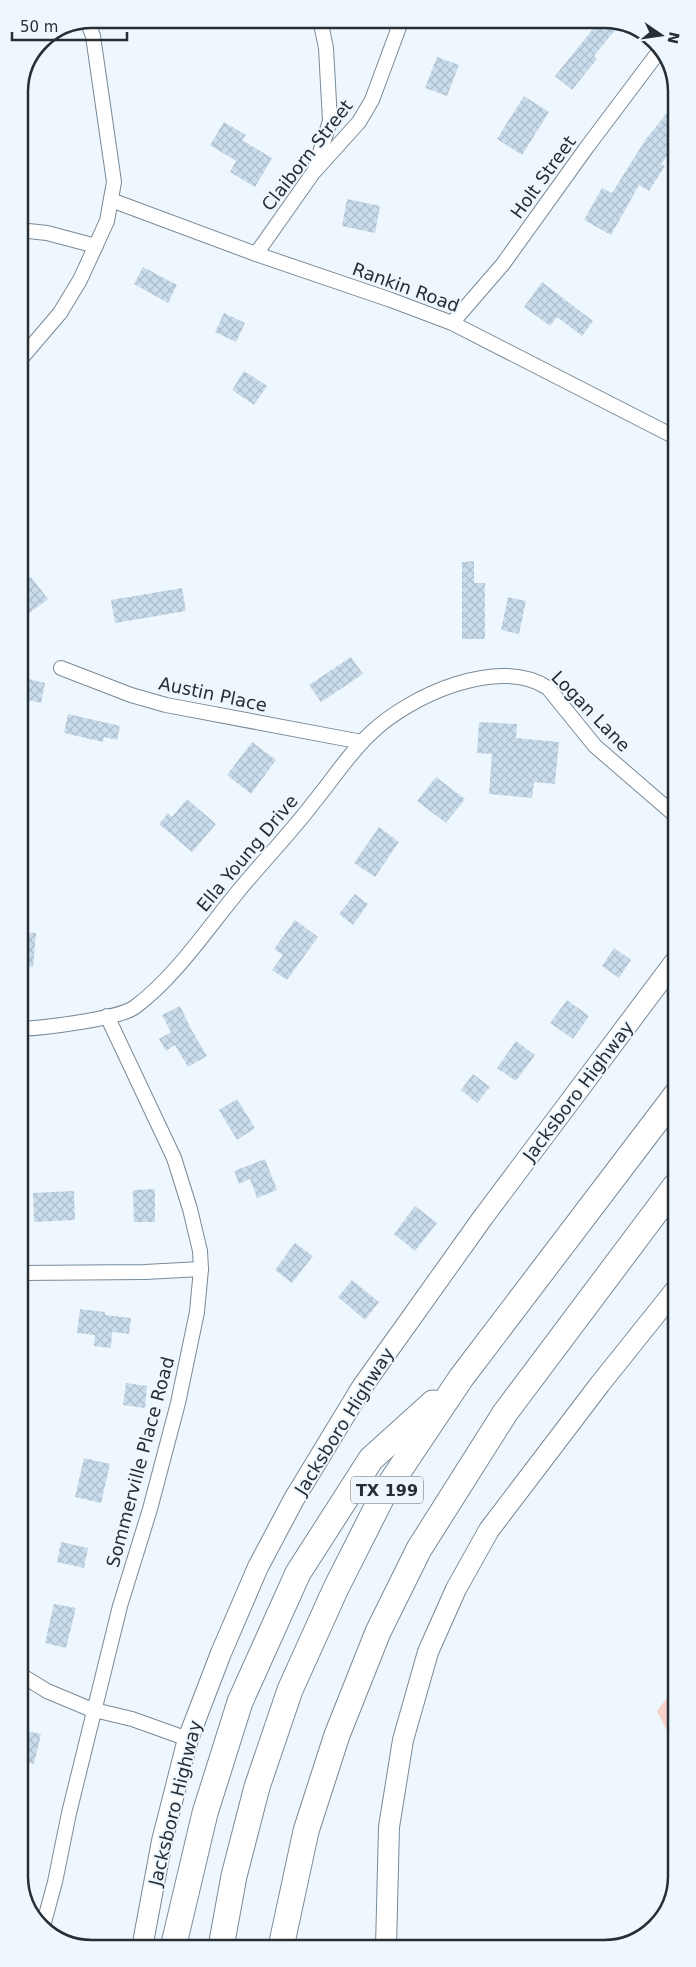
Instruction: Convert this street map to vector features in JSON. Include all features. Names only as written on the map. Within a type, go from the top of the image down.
[{"type":"highway","name":"TX 199","points":[[223,1939],[234,1876],[257,1787],[290,1690],[336,1588],[384,1493],[461,1378],[668,1106]]},
{"type":"highway","points":[[283,1939],[306,1831],[337,1735],[378,1632],[419,1549],[505,1413],[668,1195]]},
{"type":"highway","points":[[175,1939],[204,1813],[240,1702],[298,1573],[371,1459],[461,1378]]},
{"type":"main road","name":"Jacksboro Highway","points":[[144,1939],[162,1841],[188,1739],[258,1567],[294,1499],[362,1387],[484,1216],[668,971]]},
{"type":"main road","points":[[386,1940],[389,1827],[403,1740],[428,1652],[456,1589],[489,1530],[600,1384],[668,1304]]},
{"type":"street","points":[[28,350],[60,313],[80,280],[107,221],[114,182],[93,36],[90,28]]},
{"type":"street","points":[[313,173],[330,121],[326,48],[322,28]]},
{"type":"street","name":"Claiborn Street","points":[[256,254],[313,173],[359,122],[372,100],[399,28]]},
{"type":"street","name":"Holt Street","points":[[452,323],[503,264],[652,60]]},
{"type":"street","name":"Rankin Road","points":[[111,200],[256,254],[452,323],[668,433]]},
{"type":"street","points":[[28,231],[96,246]]},
{"type":"street","name":"Austin Place","points":[[61,668],[121,692],[166,705],[362,742]]},
{"type":"street","name":"Ella Young Drive","points":[[28,1028],[108,1016],[133,1008],[165,980],[373,731],[413,703],[447,686],[493,676]]},
{"type":"street","name":"Logan Lane","points":[[493,676],[520,677],[538,681],[548,688],[596,746],[668,809]]},
{"type":"street","name":"Sommerville Place Road","points":[[44,1919],[55,1882],[69,1813],[96,1710],[120,1606],[150,1509],[178,1403],[197,1312],[201,1269],[200,1251],[192,1218],[174,1158],[108,1016]]},
{"type":"street","points":[[28,1273],[145,1272],[201,1269]]},
{"type":"street","points":[[28,1679],[47,1691],[96,1710],[132,1719],[188,1739]]},
{"type":"shaded area","points":[[668,1697],[668,1733],[657,1711]]},
{"type":"building","points":[[591,28],[616,29],[594,56],[597,59],[572,90],[555,76],[593,29]]},
{"type":"building","points":[[437,57],[459,65],[447,96],[425,88]]},
{"type":"building","points":[[524,96],[549,112],[522,155],[497,139]]},
{"type":"building","points":[[668,112],[668,155],[661,164],[665,166],[649,191],[639,185],[611,235],[584,220],[602,188],[612,193],[646,139]]},
{"type":"building","points":[[224,122],[246,135],[242,140],[272,158],[255,187],[230,172],[236,161],[210,145]]},
{"type":"building","points":[[347,199],[380,206],[375,233],[342,226]]},
{"type":"building","points":[[143,267],[177,285],[168,303],[134,284]]},
{"type":"building","points":[[542,282],[593,321],[582,336],[557,317],[550,326],[524,307]]},
{"type":"building","points":[[224,313],[245,323],[236,342],[215,332]]},
{"type":"building","points":[[244,371],[267,386],[254,405],[232,390]]},
{"type":"building","points":[[474,561],[474,583],[485,583],[485,639],[462,639],[462,562]]},
{"type":"building","points":[[31,577],[48,599],[28,614],[28,579]]},
{"type":"building","points":[[182,588],[186,611],[115,623],[111,600]]},
{"type":"building","points":[[508,597],[526,601],[519,634],[501,630]]},
{"type":"building","points":[[351,657],[363,674],[321,702],[309,685]]},
{"type":"building","points":[[28,679],[45,683],[41,703],[28,700]]},
{"type":"building","points":[[68,714],[120,726],[117,740],[104,737],[103,742],[64,733]]},
{"type":"building","points":[[479,722],[517,724],[516,738],[559,742],[555,784],[534,782],[532,798],[489,794],[492,754],[477,753]]},
{"type":"building","points":[[252,742],[276,760],[251,794],[227,775]]},
{"type":"building","points":[[436,777],[465,799],[446,823],[417,801]]},
{"type":"building","points":[[187,799],[216,824],[192,852],[159,824],[168,813],[172,817]]},
{"type":"building","points":[[379,827],[399,842],[375,877],[354,863]]},
{"type":"building","points":[[355,894],[368,904],[353,925],[339,914]]},
{"type":"building","points":[[295,920],[318,937],[287,980],[272,970],[283,955],[274,949]]},
{"type":"building","points":[[28,932],[36,933],[33,967],[28,967]]},
{"type":"building","points":[[614,948],[631,960],[619,978],[602,966]]},
{"type":"building","points":[[567,1000],[589,1016],[573,1039],[550,1023]]},
{"type":"building","points":[[180,1006],[207,1056],[188,1067],[175,1045],[166,1051],[159,1039],[171,1032],[162,1015]]},
{"type":"building","points":[[516,1041],[535,1055],[516,1081],[497,1068]]},
{"type":"building","points":[[473,1074],[490,1087],[477,1103],[461,1090]]},
{"type":"building","points":[[237,1099],[255,1128],[237,1140],[219,1110]]},
{"type":"building","points":[[265,1159],[277,1190],[257,1198],[250,1179],[239,1184],[234,1171]]},
{"type":"building","points":[[155,1189],[155,1222],[134,1222],[133,1190]]},
{"type":"building","points":[[74,1191],[75,1220],[34,1222],[33,1193]]},
{"type":"building","points":[[415,1206],[437,1223],[415,1251],[394,1234]]},
{"type":"building","points":[[295,1243],[313,1256],[292,1283],[275,1270]]},
{"type":"building","points":[[352,1280],[379,1302],[365,1320],[338,1297]]},
{"type":"building","points":[[80,1309],[105,1312],[105,1315],[131,1318],[129,1334],[112,1332],[111,1348],[94,1346],[95,1335],[77,1333]]},
{"type":"building","points":[[126,1383],[147,1386],[145,1408],[123,1405]]},
{"type":"building","points":[[84,1458],[110,1464],[101,1503],[75,1497]]},
{"type":"building","points":[[61,1542],[88,1548],[84,1568],[57,1562]]},
{"type":"building","points":[[54,1604],[76,1608],[66,1648],[45,1643]]},
{"type":"building","points":[[28,1731],[41,1734],[34,1764],[28,1763]]}]
